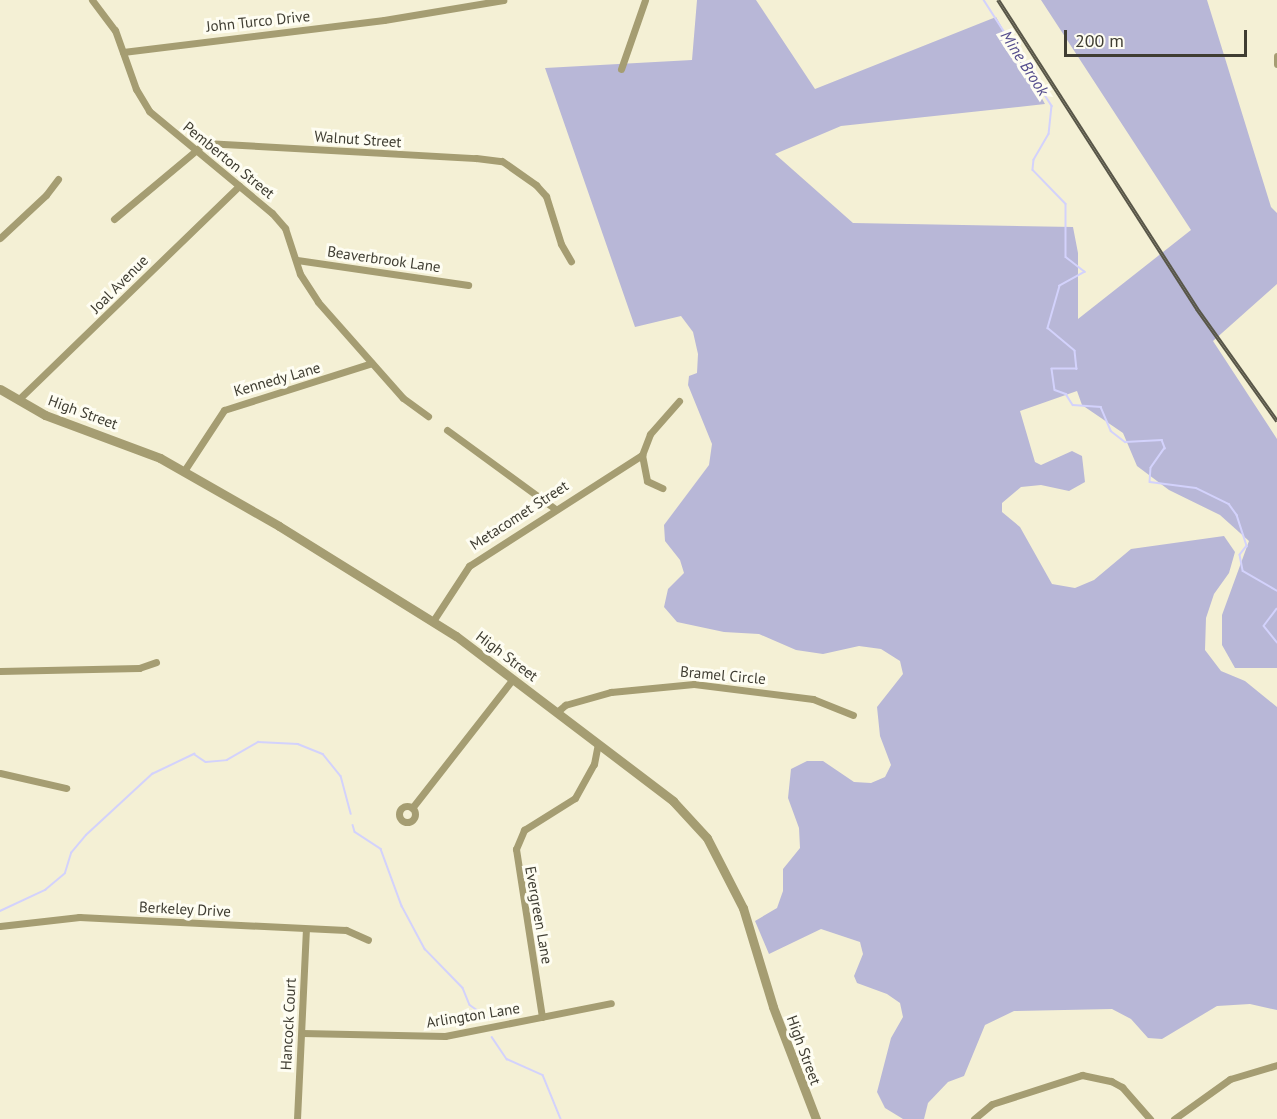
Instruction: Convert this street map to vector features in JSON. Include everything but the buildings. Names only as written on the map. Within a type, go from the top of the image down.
[{"type":"street","name":"Pemberton Street","points":[[92,0],[115,30],[136,89],[149,111],[273,213],[285,228],[300,274],[318,302],[403,398],[428,416]]},
{"type":"street","name":"John Turco Drive","points":[[123,52],[362,22],[503,0]]},
{"type":"street","points":[[621,69],[645,0]]},
{"type":"street","points":[[1277,56],[1277,64]]},
{"type":"street","name":"Walnut Street","points":[[114,219],[195,149],[208,142],[502,161],[537,185],[546,196],[561,244],[571,261]]},
{"type":"street","points":[[0,238],[46,195],[58,179]]},
{"type":"street","name":"Joal Avenue","points":[[18,400],[238,186]]},
{"type":"street","name":"Beaverbrook Lane","points":[[297,260],[468,285]]},
{"type":"street","name":"Kennedy Lane","points":[[184,471],[224,410],[372,363]]},
{"type":"street","name":"High Street","points":[[0,389],[45,415],[113,438],[184,471],[433,621],[673,801],[707,838],[749,922],[773,1006],[816,1119]]},
{"type":"street","points":[[662,488],[647,480],[642,455],[650,434],[679,401]]},
{"type":"street","points":[[447,430],[554,508]]},
{"type":"street","name":"Metacomet Street","points":[[433,621],[469,566],[554,508],[642,455]]},
{"type":"street","points":[[0,671],[139,668],[156,662]]},
{"type":"street","points":[[412,808],[512,680]]},
{"type":"street","name":"Bramel Circle","points":[[556,712],[565,705],[611,692],[694,684],[813,699],[853,715]]},
{"type":"street","name":"Evergreen Lane","points":[[542,1017],[516,849],[524,830],[575,798],[594,764],[598,744]]},
{"type":"street","points":[[0,773],[66,788]]},
{"type":"street","name":"Berkeley Drive","points":[[0,926],[79,917],[306,930],[346,930],[368,939]]},
{"type":"street","name":"Hancock Court","points":[[297,1119],[306,930]]},
{"type":"street","name":"Arlington Lane","points":[[302,1033],[445,1036],[611,1003]]},
{"type":"street","points":[[1174,1119],[1230,1079],[1277,1065]]},
{"type":"street","points":[[974,1119],[992,1104],[1082,1075],[1111,1081],[1122,1087],[1150,1119]]},
{"type":"shaded area","points":[[697,0],[756,0],[815,89],[996,17],[1045,104],[841,126],[775,154],[853,223],[1073,227],[1078,253],[1078,319],[1191,230],[1041,0],[1207,0],[1271,207],[1277,213],[1277,284],[1213,341],[1277,439],[1277,668],[1235,668],[1222,645],[1222,615],[1249,541],[1220,515],[1169,490],[1137,466],[1123,433],[1082,405],[1077,391],[1020,411],[1035,462],[1041,465],[1072,451],[1082,456],[1085,482],[1069,491],[1041,485],[1021,487],[1002,503],[1002,512],[1020,527],[1052,584],[1075,588],[1094,580],[1131,549],[1224,536],[1235,552],[1229,573],[1214,594],[1206,618],[1205,650],[1221,671],[1245,681],[1277,707],[1277,1010],[1250,1004],[1217,1006],[1162,1039],[1148,1038],[1131,1019],[1112,1009],[1014,1011],[985,1025],[964,1076],[948,1082],[928,1103],[924,1119],[903,1119],[885,1108],[877,1092],[891,1038],[903,1017],[900,1003],[887,994],[857,983],[854,976],[863,954],[860,942],[821,929],[769,954],[755,921],[777,908],[783,891],[783,869],[800,848],[799,828],[788,798],[791,769],[807,761],[823,761],[854,782],[871,783],[885,777],[891,765],[880,736],[877,707],[903,674],[900,661],[881,649],[859,646],[823,654],[796,650],[759,634],[724,632],[677,622],[664,607],[668,589],[684,573],[680,560],[665,541],[664,525],[709,465],[712,444],[688,385],[689,376],[697,373],[698,354],[693,332],[681,316],[635,327],[545,68],[692,60]]},
{"type":"waterway","name":"Mine Brook","points":[[984,0],[1052,106],[1049,134],[1034,160],[1033,170],[1066,204],[1066,257],[1085,272],[1060,286],[1048,328],[1075,351],[1077,369],[1052,369],[1055,390],[1066,394],[1073,405],[1101,407],[1111,431],[1125,442],[1162,440],[1165,448],[1151,468],[1150,482],[1196,488],[1229,504],[1237,515],[1247,546],[1240,555],[1243,571],[1277,591]]},
{"type":"waterway","name":"Mine Brook","points":[[1277,609],[1264,626],[1277,642]]},
{"type":"waterway","points":[[0,911],[45,890],[65,873],[71,853],[86,835],[152,774],[194,754],[206,762],[227,760],[258,742],[298,744],[323,754],[341,776],[351,814]]},
{"type":"waterway","points":[[353,825],[355,832],[381,849],[402,906],[425,949],[463,988],[470,1005],[490,1019]]},
{"type":"waterway","points":[[492,1037],[507,1059],[543,1075],[561,1119]]},
{"type":"railway","points":[[998,0],[1197,309],[1277,421]]}]
